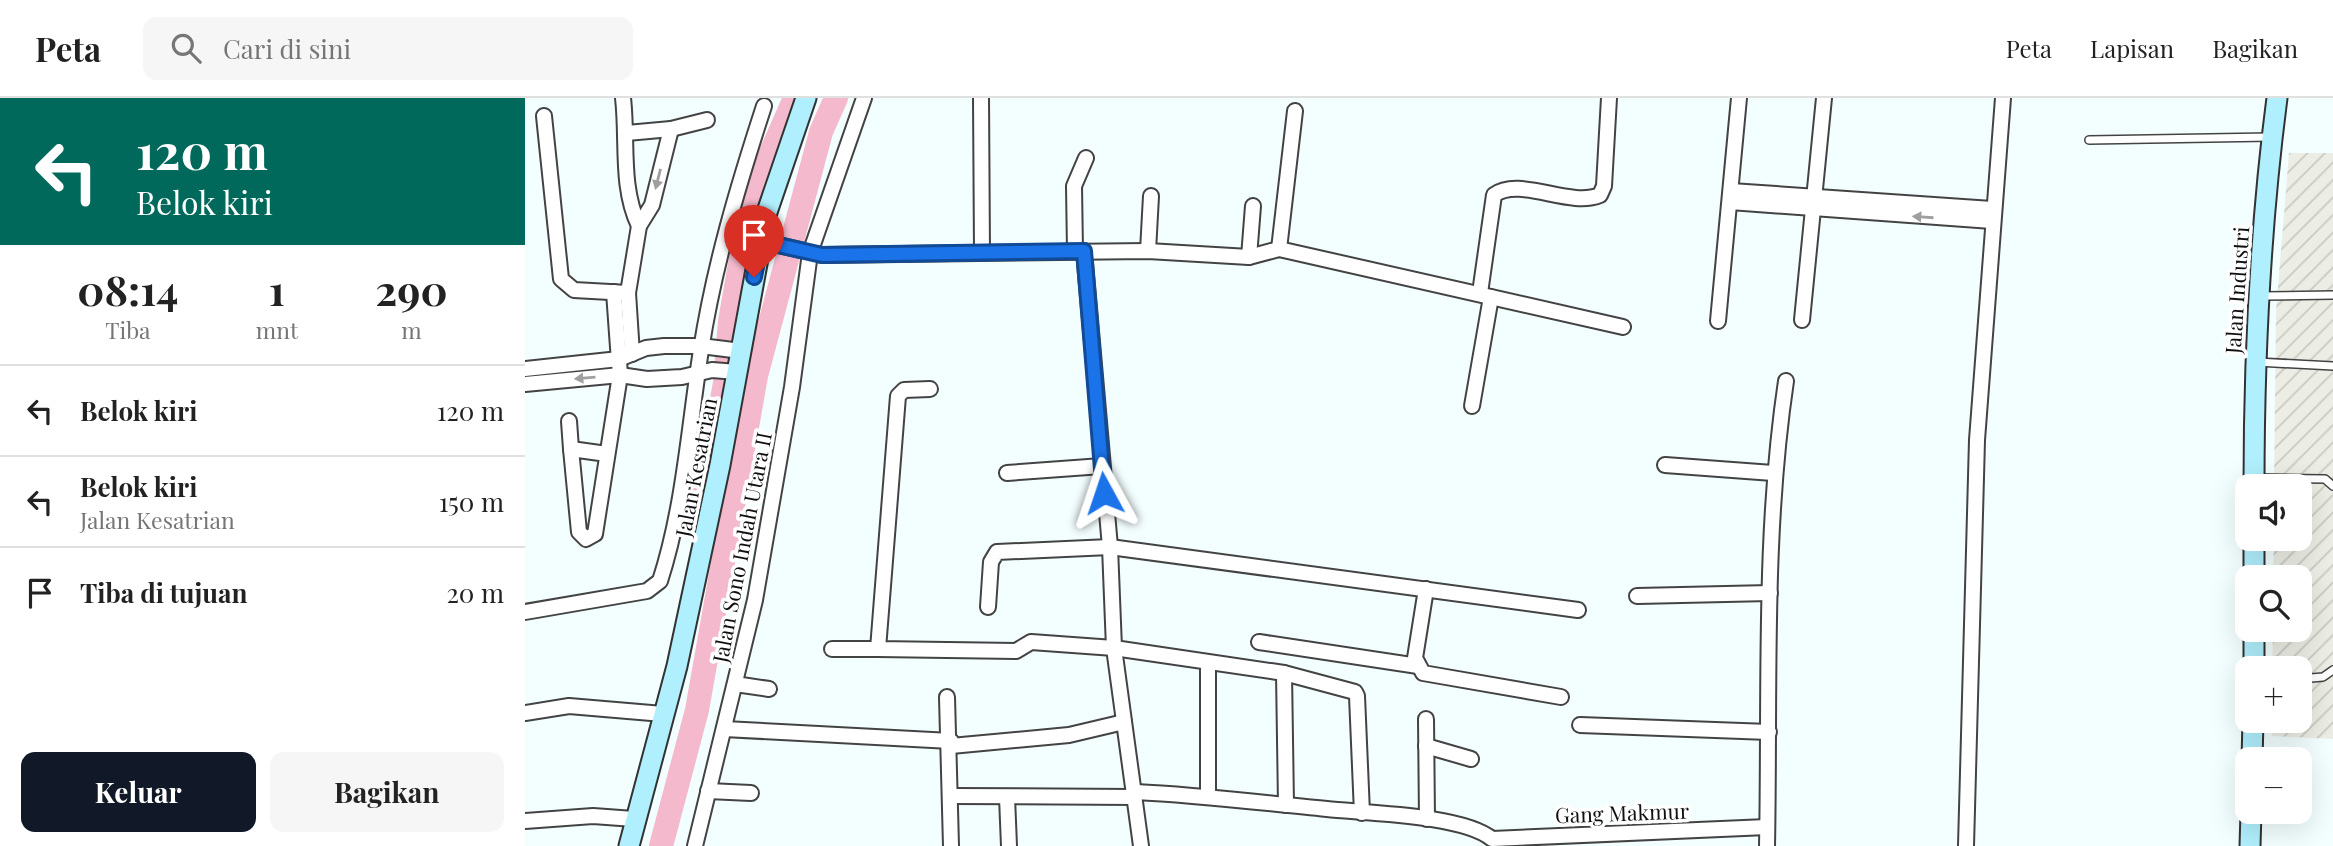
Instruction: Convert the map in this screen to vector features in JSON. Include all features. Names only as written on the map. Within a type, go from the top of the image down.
[{"type":"street","points":[[623,98],[629,204],[639,226]]},
{"type":"street","name":"Jalan Kesatrian","points":[[629,846],[680,653],[738,350],[765,243],[772,193],[806,98]]},
{"type":"street","name":"Jalan Sono Indah Utara II","points":[[695,846],[735,684],[768,532],[804,252],[864,98]]},
{"type":"street","points":[[981,98],[982,252]]},
{"type":"street","points":[[1472,406],[1495,195],[1501,190],[1512,189],[1582,200],[1600,195],[1604,186],[1609,98]]},
{"type":"street","points":[[1718,321],[1739,98]]},
{"type":"street","points":[[1802,320],[1824,98]]},
{"type":"street","points":[[1966,846],[1977,439],[2003,98]]},
{"type":"street","name":"Jalan Industri","points":[[2254,474],[2257,296],[2277,98]]},
{"type":"street","points":[[525,612],[647,591],[660,582],[705,370],[721,247],[764,106]]},
{"type":"street","points":[[1279,249],[1295,111]]},
{"type":"street","points":[[544,116],[562,279],[574,290],[621,293]]},
{"type":"street","points":[[627,133],[671,129],[708,120]]},
{"type":"street","points":[[569,421],[579,532],[586,539],[595,534],[620,375],[626,357],[621,293],[639,226],[652,205],[671,129]]},
{"type":"street","points":[[1086,158],[1075,186],[1079,251],[1110,547],[1114,648],[1141,846]]},
{"type":"street","points":[[1148,251],[1151,196]]},
{"type":"street","points":[[1731,196],[1992,215]]},
{"type":"street","points":[[1249,257],[1253,206]]},
{"type":"street","points":[[765,243],[804,252],[1148,251],[1249,257],[1279,249],[1623,327]]},
{"type":"street","points":[[525,369],[626,357],[655,347],[738,350]]},
{"type":"street","points":[[525,384],[620,375],[678,377],[705,370],[735,372]]},
{"type":"street","points":[[1767,846],[1773,473],[1786,381]]},
{"type":"street","points":[[878,649],[898,396],[904,390],[930,388]]},
{"type":"street","points":[[571,449],[607,454]]},
{"type":"street","points":[[1665,465],[1773,473]]},
{"type":"street","points":[[1007,473],[1102,466]]},
{"type":"street","points":[[988,607],[991,562],[997,552],[1110,547],[1578,610]]},
{"type":"street","points":[[1426,589],[1415,658],[1423,673],[1561,697]]},
{"type":"street","points":[[1637,597],[1770,593]]},
{"type":"street","points":[[832,649],[1016,651],[1031,642],[1114,648],[1284,673],[1355,692],[1362,813]]},
{"type":"street","points":[[1259,642],[1418,666]]},
{"type":"street","points":[[1208,663],[1208,796]]},
{"type":"street","points":[[1284,673],[1286,805]]},
{"type":"street","points":[[735,684],[769,689]]},
{"type":"street","points":[[947,697],[951,744],[951,846]]},
{"type":"street","points":[[525,713],[569,706],[663,714]]},
{"type":"street","points":[[1426,719],[1427,819]]},
{"type":"street","points":[[724,729],[951,744],[1053,737],[1124,722]]},
{"type":"street","points":[[1580,725],[1769,732]]},
{"type":"street","points":[[1426,746],[1471,759]]},
{"type":"street","points":[[708,791],[751,793]]},
{"type":"street","name":"Gang Makmur","points":[[950,796],[1208,796],[1427,819],[1483,830],[1492,839],[1767,827]]},
{"type":"street","points":[[1007,797],[1009,846]]},
{"type":"street","points":[[525,821],[593,816],[634,819]]},
{"type":"street","points":[[2250,846],[2251,824]]},
{"type":"lane","points":[[2089,140],[2272,137]]},
{"type":"lane","points":[[2257,296],[2333,295]]},
{"type":"lane","points":[[2254,362],[2333,366]]},
{"type":"lane","points":[[2312,480],[2325,479],[2333,486]]},
{"type":"lane","points":[[2312,678],[2323,677],[2333,670]]},
{"type":"shaded area","points":[[2289,153],[2333,153],[2333,739],[2272,736],[2272,733],[2312,733],[2312,656],[2272,656],[2273,642],[2312,642],[2312,565],[2273,565],[2274,551],[2312,551],[2312,474],[2274,474],[2276,311]]},
{"type":"waterway","points":[[702,508],[725,383],[730,321],[752,196],[795,98]]},
{"type":"waterway","points":[[661,846],[697,710],[756,376],[821,132],[836,98]]},
{"type":"route","points":[[754,277],[761,241],[822,255],[1084,251],[1104,493]]}]
